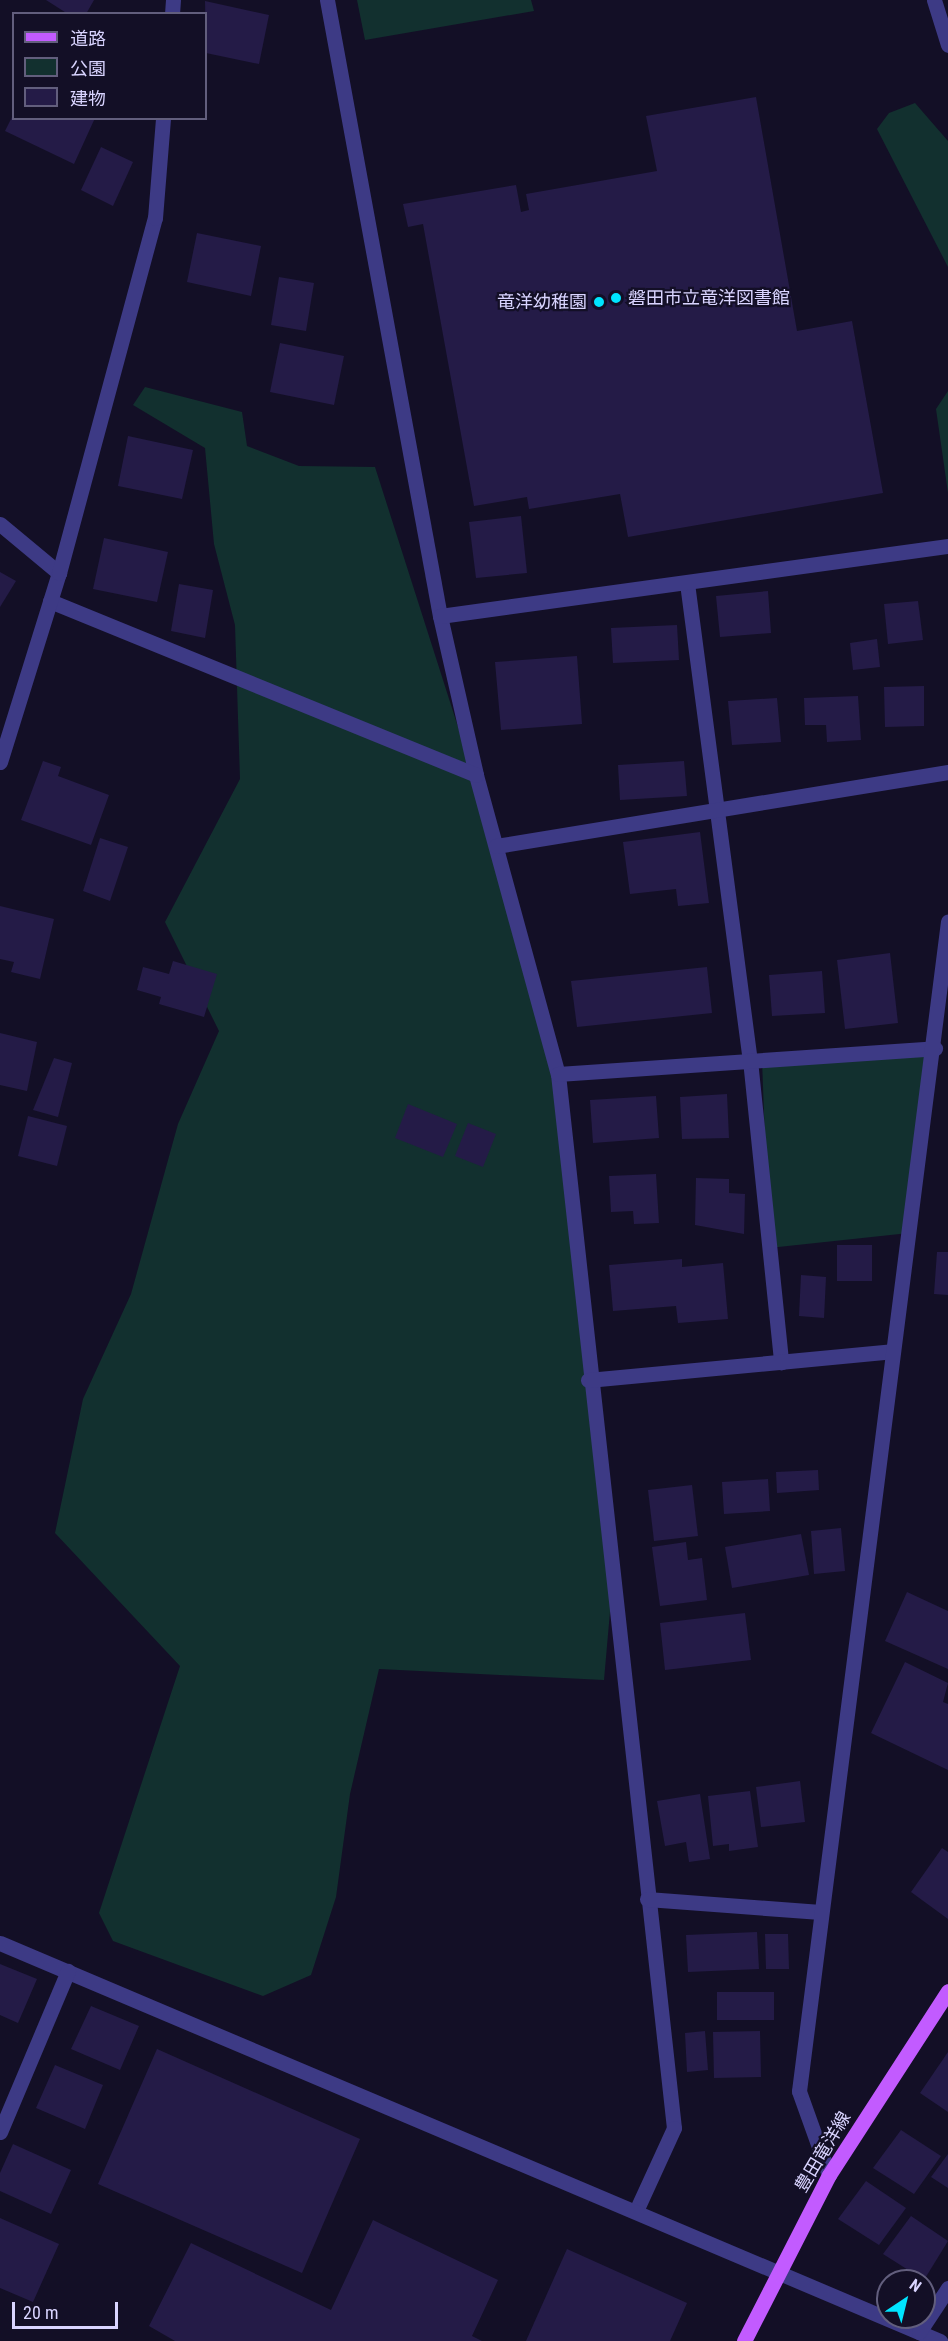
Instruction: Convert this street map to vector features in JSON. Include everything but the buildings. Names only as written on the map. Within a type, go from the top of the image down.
[{"type":"main road","name":"豊田竜洋線","points":[[744,2341],[776,2272],[829,2175],[948,1991]]},
{"type":"street","points":[[327,0],[440,616],[476,775],[558,1074],[588,1380],[674,2128],[637,2209]]},
{"type":"street","points":[[934,0],[948,45]]},
{"type":"street","points":[[0,762],[60,573],[155,218],[163,120]]},
{"type":"street","points":[[0,524],[60,573]]},
{"type":"street","points":[[440,616],[948,546]]},
{"type":"street","points":[[687,583],[719,809],[750,1060],[782,1362]]},
{"type":"street","points":[[50,601],[476,775]]},
{"type":"street","points":[[496,846],[948,772]]},
{"type":"street","points":[[829,2175],[799,2091],[892,1351],[935,1048],[948,921]]},
{"type":"street","points":[[558,1074],[935,1048]]},
{"type":"street","points":[[588,1380],[892,1351]]},
{"type":"street","points":[[647,1899],[821,1912]]},
{"type":"street","points":[[0,1943],[637,2209],[776,2272],[940,2341]]},
{"type":"street","points":[[1,2129],[68,1971]]},
{"type":"street","points":[[919,2332],[948,2288]]},
{"type":"green space","points":[[357,0],[531,0],[534,11],[365,40]]},
{"type":"green space","points":[[915,103],[948,141],[948,267],[877,129],[889,113]]},
{"type":"green space","points":[[145,387],[242,412],[247,446],[299,466],[375,467],[496,846],[558,1074],[612,1589],[604,1680],[379,1669],[350,1794],[336,1897],[311,1975],[263,1996],[113,1941],[99,1913],[180,1666],[55,1533],[83,1399],[131,1294],[178,1124],[219,1031],[165,922],[240,779],[235,625],[214,544],[205,448],[133,405]]},
{"type":"green space","points":[[948,391],[948,493],[936,409]]},
{"type":"green space","points":[[935,1048],[909,1233],[769,1248],[762,1060]]},
{"type":"place","name":"磐田市立竜洋図書館","points":[[616,298]]},
{"type":"place","name":"竜洋幼稚園","points":[[599,302]]}]
